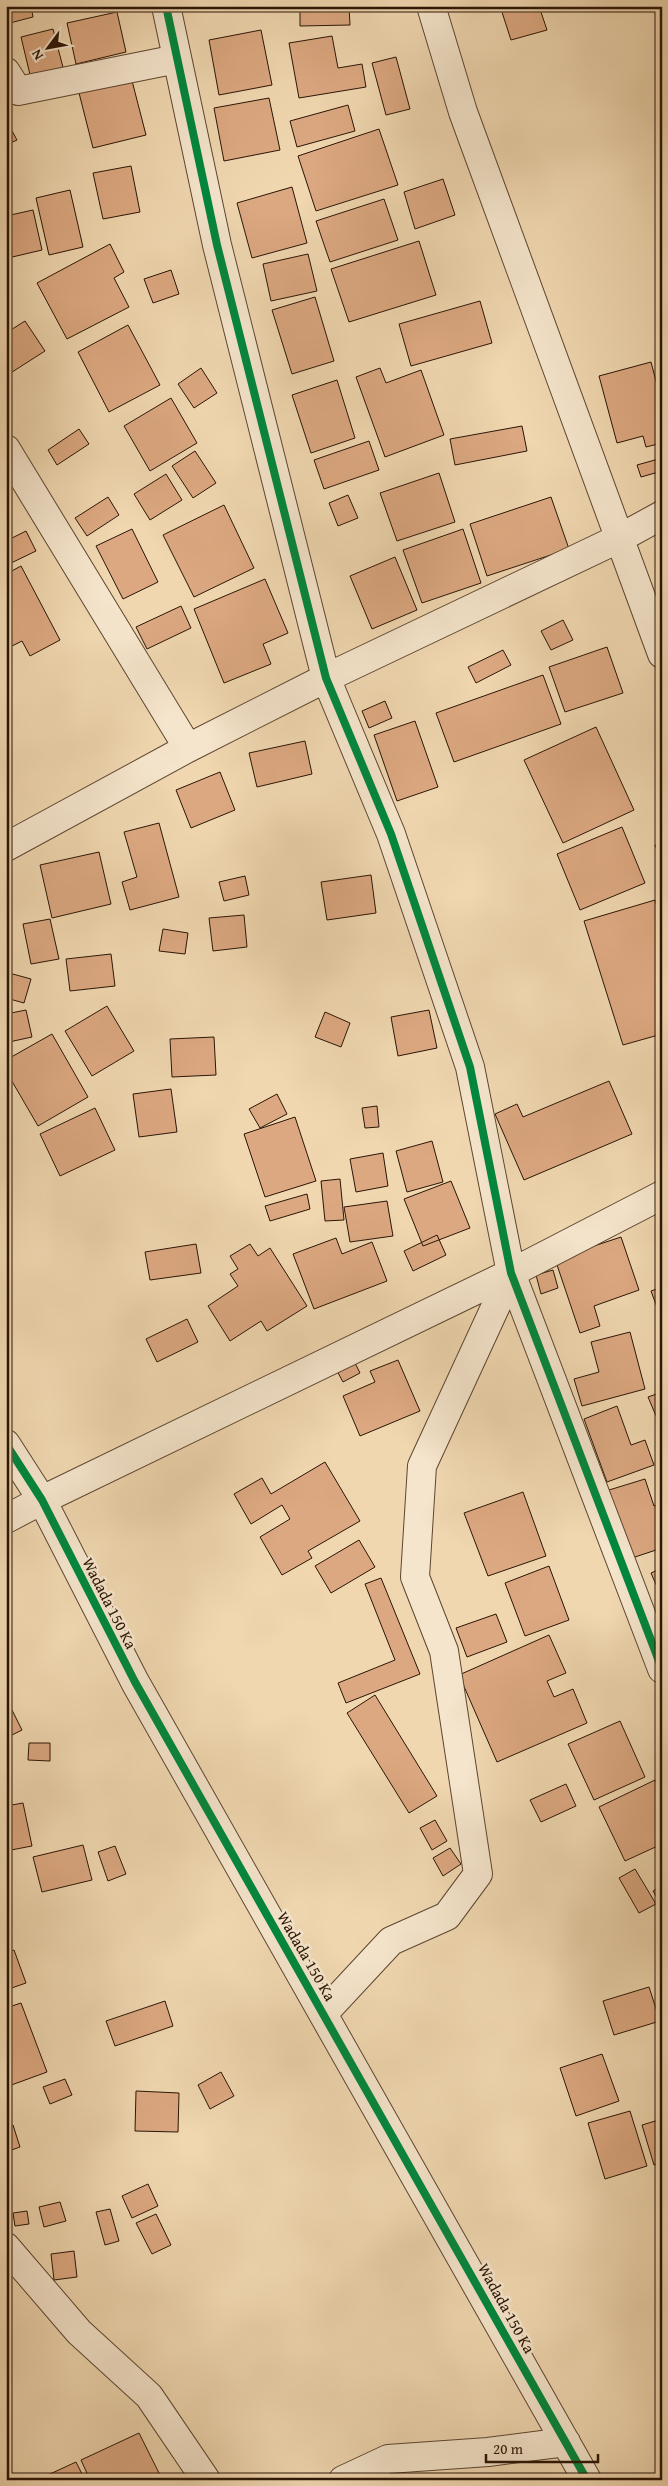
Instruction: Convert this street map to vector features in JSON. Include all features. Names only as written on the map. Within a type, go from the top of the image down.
[{"type":"street","points":[[166,6],[217,245],[326,678],[391,834],[470,1067],[511,1273],[662,1669]]},
{"type":"street","points":[[431,6],[464,112],[662,654]]},
{"type":"street","points":[[6,72],[18,91],[177,60]]},
{"type":"street","points":[[6,449],[188,748]]},
{"type":"street","points":[[6,847],[188,748],[326,678],[620,538],[662,515]]},
{"type":"street","points":[[6,1519],[511,1273],[662,1195]]},
{"type":"street","points":[[324,2013],[391,1940],[447,1916],[478,1874],[444,1651],[415,1577],[422,1466],[511,1273]]},
{"type":"street","name":"Wadada 150 Ka","points":[[6,1444],[42,1500],[135,1682],[587,2480]]},
{"type":"street","points":[[6,2247],[79,2332],[149,2396],[206,2480]]},
{"type":"street","points":[[343,2480],[388,2459],[488,2452],[566,2442]]},
{"type":"building","points":[[6,6],[31,6],[33,17],[6,24]]},
{"type":"building","points":[[300,6],[349,6],[350,25],[300,26]]},
{"type":"building","points":[[500,6],[539,6],[547,30],[511,40]]},
{"type":"building","points":[[117,12],[126,52],[76,64],[67,23]]},
{"type":"building","points":[[53,29],[65,75],[32,83],[21,37]]},
{"type":"building","points":[[261,30],[272,85],[219,95],[209,40]]},
{"type":"building","points":[[332,36],[338,68],[362,64],[366,87],[299,98],[289,43]]},
{"type":"building","points":[[396,57],[410,109],[386,115],[372,63]]},
{"type":"building","points":[[130,73],[146,135],[93,148],[77,85]]},
{"type":"building","points":[[269,98],[280,150],[224,161],[214,108]]},
{"type":"building","points":[[348,105],[355,131],[297,147],[290,121]]},
{"type":"building","points":[[6,120],[17,140],[6,145]]},
{"type":"building","points":[[379,129],[398,185],[316,211],[298,156]]},
{"type":"building","points":[[131,166],[140,212],[103,219],[93,173]]},
{"type":"building","points":[[443,179],[455,215],[415,229],[404,192]]},
{"type":"building","points":[[292,187],[307,243],[252,258],[237,203]]},
{"type":"building","points":[[70,190],[83,247],[49,255],[36,198]]},
{"type":"building","points":[[384,199],[398,240],[330,262],[316,221]]},
{"type":"building","points":[[33,210],[42,250],[8,258],[6,216]]},
{"type":"building","points":[[419,241],[436,295],[349,322],[331,269]]},
{"type":"building","points":[[110,244],[124,272],[114,278],[129,307],[67,339],[37,283]]},
{"type":"building","points":[[308,254],[317,291],[271,301],[263,264]]},
{"type":"building","points":[[171,270],[179,294],[153,303],[144,279]]},
{"type":"building","points":[[315,297],[334,361],[292,374],[272,310]]},
{"type":"building","points":[[480,301],[492,343],[411,366],[399,324]]},
{"type":"building","points":[[25,321],[45,351],[9,374],[6,369],[6,333]]},
{"type":"building","points":[[128,325],[160,385],[109,412],[78,352]]},
{"type":"building","points":[[651,362],[662,404],[662,443],[646,447],[643,436],[617,443],[599,376]]},
{"type":"building","points":[[201,368],[217,393],[194,408],[178,384]]},
{"type":"building","points":[[380,368],[386,383],[421,370],[444,435],[385,457],[356,377]]},
{"type":"building","points":[[337,380],[355,438],[311,453],[292,395]]},
{"type":"building","points":[[171,398],[197,443],[150,471],[124,426]]},
{"type":"building","points":[[522,426],[527,451],[455,465],[450,439]]},
{"type":"building","points":[[79,429],[89,444],[57,465],[48,450]]},
{"type":"building","points":[[369,441],[379,470],[324,489],[314,460]]},
{"type":"building","points":[[195,451],[216,483],[193,498],[172,466]]},
{"type":"building","points":[[662,458],[662,471],[641,477],[637,465]]},
{"type":"building","points":[[439,473],[455,522],[397,541],[380,493]]},
{"type":"building","points":[[166,474],[182,500],[150,520],[134,494]]},
{"type":"building","points":[[348,495],[358,518],[338,526],[329,503]]},
{"type":"building","points":[[108,497],[119,515],[87,536],[75,518]]},
{"type":"building","points":[[551,497],[569,549],[487,576],[470,524]]},
{"type":"building","points":[[224,505],[254,568],[194,597],[163,535]]},
{"type":"building","points":[[6,517],[12,527],[6,530]]},
{"type":"building","points":[[132,529],[158,582],[123,599],[96,546]]},
{"type":"building","points":[[463,529],[481,583],[422,603],[403,550]]},
{"type":"building","points":[[26,531],[36,551],[9,564],[6,558],[6,541]]},
{"type":"building","points":[[395,557],[417,610],[372,629],[350,576]]},
{"type":"building","points":[[21,566],[60,640],[30,656],[22,641],[6,649],[6,574]]},
{"type":"building","points":[[265,579],[288,633],[263,644],[271,664],[224,683],[194,609]]},
{"type":"building","points":[[181,606],[191,628],[147,649],[136,627]]},
{"type":"building","points":[[563,620],[573,640],[551,650],[541,631]]},
{"type":"building","points":[[607,647],[623,693],[565,712],[549,667]]},
{"type":"building","points":[[503,650],[511,665],[476,683],[468,667]]},
{"type":"building","points":[[543,675],[561,724],[454,762],[436,713]]},
{"type":"building","points":[[385,701],[392,718],[369,728],[362,711]]},
{"type":"building","points":[[415,721],[438,787],[397,801],[374,735]]},
{"type":"building","points":[[596,727],[634,810],[563,843],[524,760]]},
{"type":"building","points":[[305,741],[312,774],[257,787],[249,753]]},
{"type":"building","points":[[220,772],[235,810],[191,828],[176,790]]},
{"type":"building","points":[[159,823],[179,897],[130,910],[122,882],[137,877],[124,832]]},
{"type":"building","points":[[622,827],[645,883],[580,910],[557,854]]},
{"type":"building","points":[[662,842],[662,864],[655,845]]},
{"type":"building","points":[[99,852],[111,904],[52,918],[40,865]]},
{"type":"building","points":[[371,875],[376,913],[327,920],[321,882]]},
{"type":"building","points":[[245,876],[249,895],[224,901],[219,882]]},
{"type":"building","points":[[655,900],[662,921],[662,1034],[623,1045],[584,921]]},
{"type":"building","points":[[244,915],[247,947],[213,951],[209,918]]},
{"type":"building","points":[[50,919],[59,959],[31,964],[23,924]]},
{"type":"building","points":[[163,929],[188,933],[185,954],[159,951]]},
{"type":"building","points":[[111,954],[115,986],[70,991],[66,959]]},
{"type":"building","points":[[9,973],[31,979],[24,1003],[6,998]]},
{"type":"building","points":[[107,1006],[134,1051],[92,1076],[65,1031]]},
{"type":"building","points":[[26,1010],[32,1037],[9,1042],[6,1014]]},
{"type":"building","points":[[429,1010],[437,1048],[398,1056],[391,1017]]},
{"type":"building","points":[[325,1012],[350,1023],[341,1047],[315,1037]]},
{"type":"building","points":[[52,1034],[88,1097],[38,1126],[6,1071],[6,1060]]},
{"type":"building","points":[[214,1037],[216,1075],[172,1077],[170,1039]]},
{"type":"building","points":[[609,1081],[632,1134],[524,1180],[495,1114],[517,1104],[523,1117]]},
{"type":"building","points":[[171,1089],[177,1132],[139,1137],[133,1094]]},
{"type":"building","points":[[277,1094],[287,1114],[260,1128],[249,1109]]},
{"type":"building","points":[[377,1106],[379,1127],[365,1128],[362,1108]]},
{"type":"building","points":[[95,1108],[115,1150],[60,1176],[40,1134]]},
{"type":"building","points":[[295,1117],[316,1181],[265,1197],[244,1134]]},
{"type":"building","points":[[432,1141],[443,1182],[407,1192],[396,1151]]},
{"type":"building","points":[[383,1153],[388,1186],[356,1192],[350,1159]]},
{"type":"building","points":[[340,1179],[344,1220],[325,1221],[321,1181]]},
{"type":"building","points":[[451,1181],[470,1228],[423,1246],[404,1199]]},
{"type":"building","points":[[307,1194],[310,1209],[270,1221],[265,1206]]},
{"type":"building","points":[[387,1201],[393,1236],[350,1242],[344,1207]]},
{"type":"building","points":[[437,1235],[446,1255],[413,1271],[404,1251]]},
{"type":"building","points":[[621,1237],[639,1290],[594,1306],[600,1326],[580,1333],[555,1259]]},
{"type":"building","points":[[336,1238],[342,1254],[372,1242],[387,1281],[314,1309],[293,1254]]},
{"type":"building","points":[[196,1244],[201,1273],[150,1280],[145,1252]]},
{"type":"building","points":[[250,1244],[258,1256],[270,1248],[307,1306],[267,1331],[261,1321],[230,1341],[208,1306],[238,1286],[230,1274],[238,1269],[230,1256]]},
{"type":"building","points":[[553,1270],[558,1288],[541,1294],[536,1275]]},
{"type":"building","points":[[662,1287],[662,1321],[651,1291]]},
{"type":"building","points":[[187,1319],[198,1342],[157,1362],[146,1339]]},
{"type":"building","points":[[630,1332],[645,1389],[582,1406],[574,1379],[599,1372],[591,1342]]},
{"type":"building","points":[[353,1359],[360,1373],[343,1382],[336,1369]]},
{"type":"building","points":[[398,1360],[420,1411],[360,1436],[343,1396],[375,1382],[370,1371]]},
{"type":"building","points":[[662,1392],[662,1430],[648,1397]]},
{"type":"building","points":[[617,1406],[631,1445],[645,1440],[654,1465],[607,1482],[584,1419]]},
{"type":"building","points":[[325,1462],[360,1521],[308,1551],[312,1558],[282,1575],[260,1537],[290,1519],[282,1505],[251,1524],[234,1494],[262,1478],[271,1494]]},
{"type":"building","points":[[645,1479],[654,1506],[662,1503],[662,1548],[632,1558],[609,1490]]},
{"type":"building","points":[[523,1492],[546,1556],[488,1576],[464,1513]]},
{"type":"building","points":[[359,1540],[375,1567],[331,1593],[315,1566]]},
{"type":"building","points":[[549,1566],[569,1620],[525,1636],[505,1583]]},
{"type":"building","points":[[662,1568],[662,1596],[661,1596],[651,1573]]},
{"type":"building","points":[[381,1578],[420,1674],[346,1703],[338,1683],[395,1660],[365,1584]]},
{"type":"building","points":[[496,1614],[507,1642],[467,1657],[456,1628]]},
{"type":"building","points":[[549,1635],[566,1673],[547,1681],[554,1697],[573,1689],[587,1723],[497,1762],[459,1675]]},
{"type":"building","points":[[375,1695],[437,1796],[409,1813],[347,1713]]},
{"type":"building","points":[[8,1702],[22,1730],[6,1738],[6,1703]]},
{"type":"building","points":[[620,1721],[645,1777],[594,1800],[568,1744]]},
{"type":"building","points":[[29,1743],[50,1743],[50,1761],[28,1760]]},
{"type":"building","points":[[655,1780],[662,1794],[662,1844],[625,1861],[599,1807]]},
{"type":"building","points":[[566,1784],[576,1806],[541,1822],[530,1800]]},
{"type":"building","points":[[23,1803],[32,1846],[11,1850],[6,1829],[6,1806]]},
{"type":"building","points":[[435,1820],[447,1841],[432,1850],[420,1828]]},
{"type":"building","points":[[83,1845],[92,1880],[42,1892],[33,1857]]},
{"type":"building","points":[[115,1846],[126,1874],[108,1881],[98,1852]]},
{"type":"building","points":[[450,1848],[461,1864],[443,1876],[433,1858]]},
{"type":"building","points":[[635,1869],[656,1904],[639,1913],[619,1878]]},
{"type":"building","points":[[662,1886],[662,1906],[653,1891]]},
{"type":"building","points":[[14,1950],[26,1983],[6,1990],[6,1953]]},
{"type":"building","points":[[649,1987],[660,2021],[614,2035],[603,2001]]},
{"type":"building","points":[[165,2001],[173,2026],[115,2046],[106,2021]]},
{"type":"building","points":[[21,2003],[47,2072],[6,2087],[6,2008]]},
{"type":"building","points":[[602,2054],[619,2101],[576,2116],[560,2068]]},
{"type":"building","points":[[221,2072],[234,2096],[210,2109],[198,2085]]},
{"type":"building","points":[[65,2079],[72,2095],[50,2104],[43,2087]]},
{"type":"building","points":[[136,2091],[179,2093],[178,2132],[135,2131]]},
{"type":"building","points":[[630,2111],[647,2166],[605,2179],[588,2123]]},
{"type":"building","points":[[662,2119],[662,2163],[654,2165],[642,2125]]},
{"type":"building","points":[[13,2125],[20,2147],[6,2152],[6,2127]]},
{"type":"building","points":[[148,2184],[158,2206],[132,2218],[122,2196]]},
{"type":"building","points":[[60,2202],[66,2221],[44,2227],[39,2207]]},
{"type":"building","points":[[110,2209],[119,2241],[105,2245],[96,2212]]},
{"type":"building","points":[[27,2211],[29,2224],[15,2226],[13,2213]]},
{"type":"building","points":[[156,2214],[171,2245],[152,2254],[136,2223]]},
{"type":"building","points":[[74,2251],[77,2277],[54,2280],[51,2254]]},
{"type":"building","points":[[139,2433],[161,2477],[156,2480],[90,2480],[81,2460]]},
{"type":"building","points":[[76,2462],[85,2480],[37,2480]]},
{"type":"cycle path","points":[[166,6],[217,245],[326,678],[391,834],[470,1067],[511,1273],[662,1669]]},
{"type":"cycle path","points":[[6,1444],[42,1500],[135,1682],[587,2480]]}]
